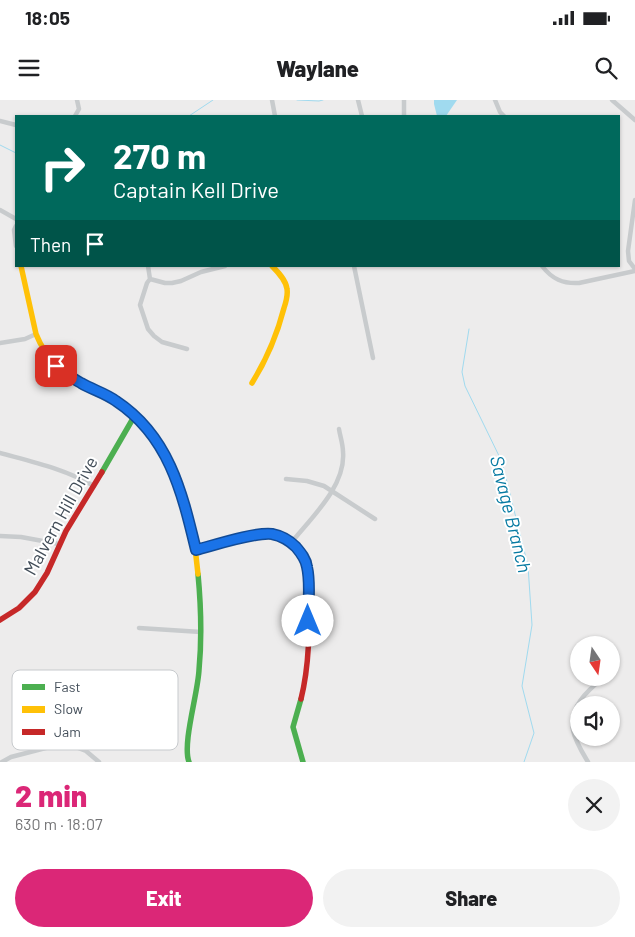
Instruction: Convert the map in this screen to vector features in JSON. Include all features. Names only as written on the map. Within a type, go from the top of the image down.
[{"type":"street","points":[[76,115],[79,109],[78,100]]},
{"type":"street","points":[[272,100],[275,115]]},
{"type":"street","points":[[358,100],[362,115]]},
{"type":"street","points":[[404,100],[404,115]]},
{"type":"street","points":[[495,100],[503,115]]},
{"type":"street","points":[[612,100],[635,120]]},
{"type":"street","points":[[0,121],[15,125]]},
{"type":"street","points":[[543,267],[551,276],[570,284],[635,270],[628,258],[628,251],[635,200]]},
{"type":"street","points":[[0,210],[15,218]]},
{"type":"street","points":[[21,267],[36,334],[46,353],[60,369],[82,384],[114,399],[135,416],[153,436],[172,470],[186,509],[196,550],[200,586],[201,632],[199,670],[188,744],[187,757],[189,762]]},
{"type":"street","points":[[148,267],[150,279],[140,305],[148,328],[162,342],[187,349]]},
{"type":"street","points":[[150,279],[172,283],[221,267]]},
{"type":"street","points":[[252,383],[268,356],[277,334],[286,298],[287,289],[285,282],[273,267]]},
{"type":"street","points":[[354,267],[374,358]]},
{"type":"street","points":[[0,344],[25,339],[36,334]]},
{"type":"street","name":"Malvern Hill Drive","points":[[0,620],[19,608],[35,592],[48,573],[66,531],[135,416]]},
{"type":"street","points":[[292,543],[332,491],[339,478],[344,453],[339,428]]},
{"type":"street","points":[[0,453],[61,470],[94,486]]},
{"type":"street","points":[[286,479],[308,481],[324,486],[375,519]]},
{"type":"street","points":[[196,550],[244,538],[270,534],[279,536],[292,543],[303,556],[309,576],[308,660],[306,684],[293,726],[296,743],[303,762]]},
{"type":"street","points":[[0,536],[21,537],[59,544]]},
{"type":"street","points":[[138,628],[201,632]]},
{"type":"street","points":[[588,762],[573,733],[572,720],[583,696],[594,686]]},
{"type":"street","points":[[2,762],[11,757],[38,750]]},
{"type":"street","points":[[83,750],[98,762]]},
{"type":"water","points":[[434,100],[457,100],[447,115],[437,115]]},
{"type":"waterway","points":[[190,115],[213,100]]},
{"type":"waterway","points":[[297,100],[323,100]]},
{"type":"waterway","points":[[0,145],[15,152]]},
{"type":"waterway","name":"Savage Branch","points":[[469,329],[462,372],[465,386],[502,462],[528,566],[532,625],[522,686],[534,733],[524,762]]},
{"type":"traffic: fast","points":[[102,472],[135,415]]},
{"type":"traffic: fast","points":[[189,762],[187,743],[198,680],[201,646],[198,574]]},
{"type":"traffic: fast","points":[[301,699],[293,727],[303,762]]},
{"type":"traffic: slow","points":[[21,267],[36,334],[45,352],[74,379],[126,408],[152,437],[163,454],[173,472],[187,512],[196,553],[198,574]]},
{"type":"traffic: slow","points":[[252,383],[271,347],[287,298],[285,282],[273,267]]},
{"type":"traffic: jam","points":[[0,620],[19,608],[35,592],[47,573],[66,531],[102,472]]},
{"type":"traffic: jam","points":[[196,550],[257,535],[269,534],[287,540],[301,553],[307,564],[309,576],[309,638],[301,699]]},
{"type":"route","points":[[56,366],[82,384],[114,399],[126,407],[153,436],[174,475],[186,509],[196,550],[244,538],[270,534],[287,540],[299,550],[307,565],[309,576],[308,621]]}]
